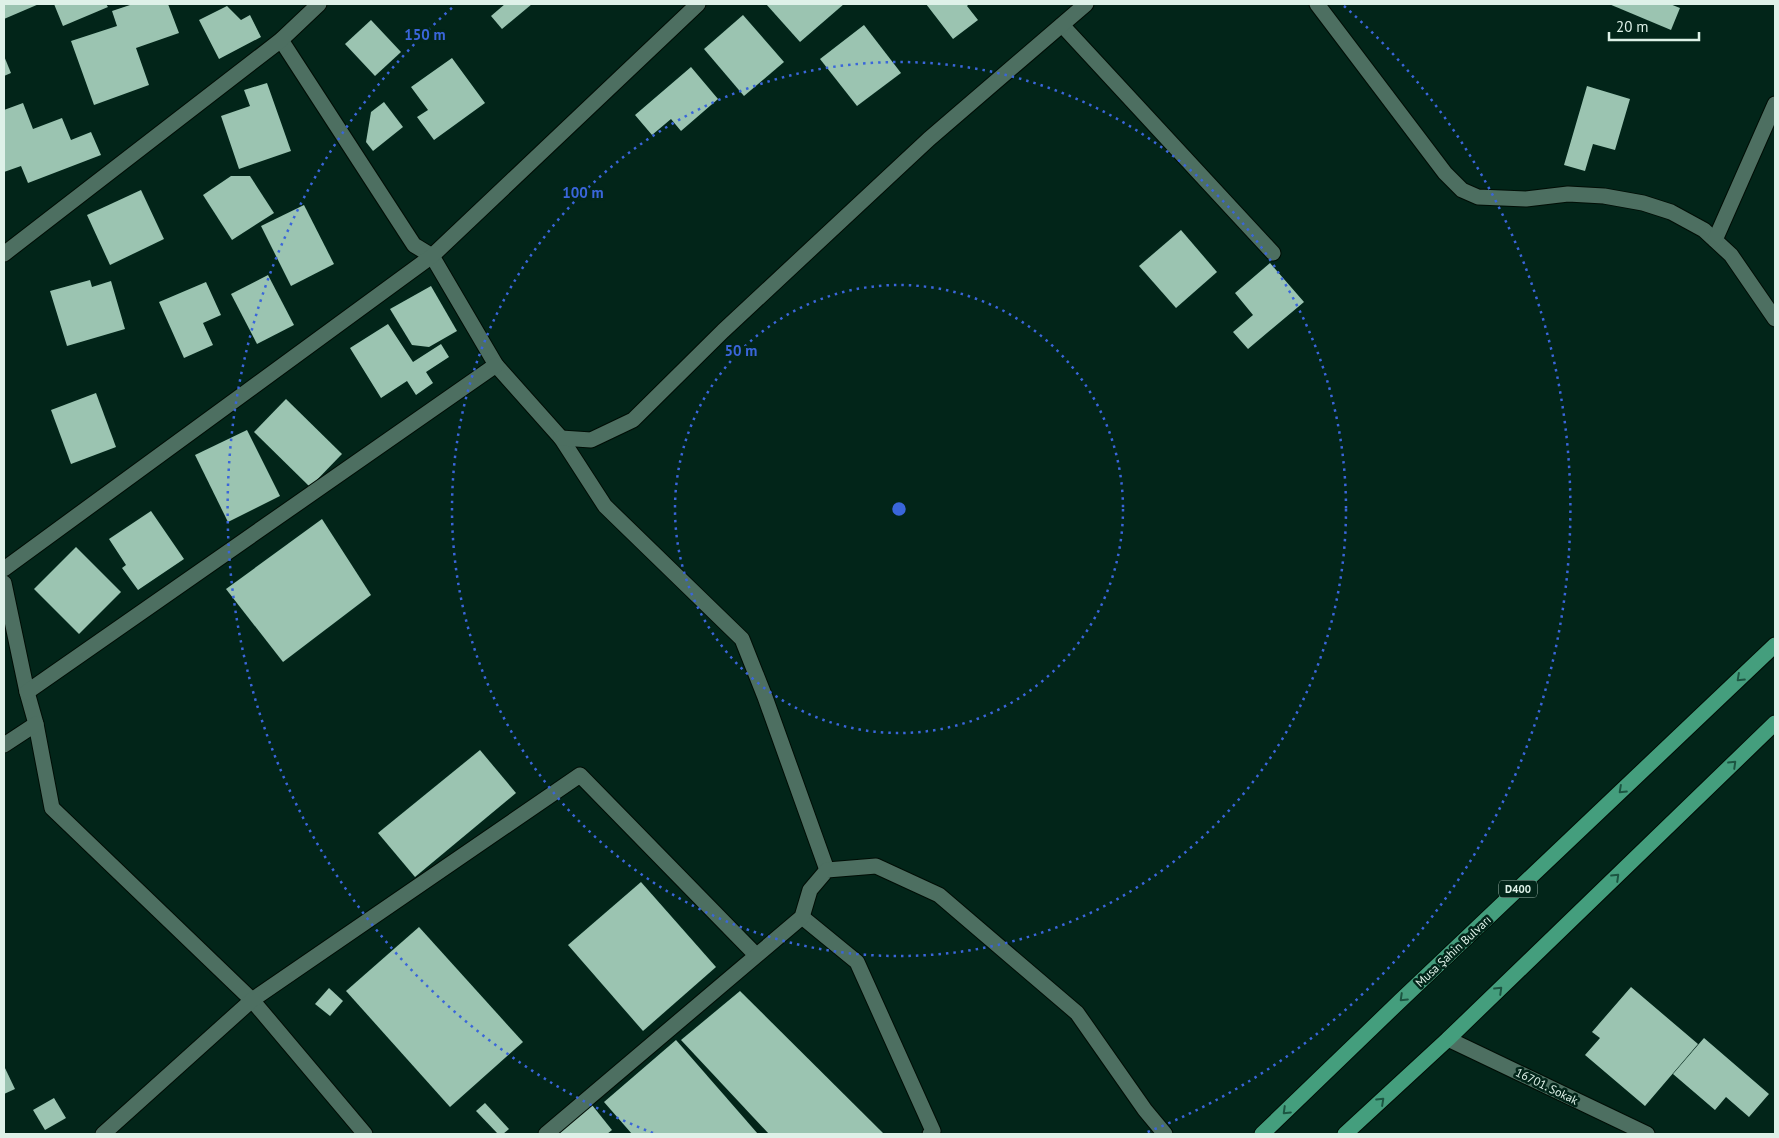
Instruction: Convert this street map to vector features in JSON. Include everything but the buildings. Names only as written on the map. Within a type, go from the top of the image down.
[{"type":"highway","name":"Musa Şahin Bulvarı","points":[[1262,1134],[1775,645]]},
{"type":"highway","points":[[1345,1134],[1448,1039],[1775,723]]},
{"type":"street","points":[[4,254],[281,40],[319,4]]},
{"type":"street","points":[[4,569],[432,256],[698,4]]},
{"type":"street","points":[[561,438],[591,440],[633,420],[723,330],[930,139],[1086,4]]},
{"type":"street","points":[[1316,4],[1445,173],[1462,190],[1478,197],[1500,198],[1526,199],[1568,194],[1604,196],[1643,202],[1671,212],[1704,230],[1731,255],[1775,319]]},
{"type":"street","points":[[1062,25],[1273,253]]},
{"type":"street","points":[[281,40],[414,246],[432,256],[496,365],[561,438],[605,506],[742,639],[765,696],[827,870]]},
{"type":"street","points":[[1715,240],[1775,104]]},
{"type":"street","points":[[27,692],[496,365]]},
{"type":"street","points":[[4,583],[27,692],[36,724],[52,808],[252,1000],[365,1134]]},
{"type":"street","points":[[4,745],[36,724]]},
{"type":"street","points":[[103,1134],[252,1000],[580,774],[756,955]]},
{"type":"street","points":[[546,1134],[802,917],[810,890],[827,870],[876,866],[939,895],[1077,1013],[1145,1110],[1165,1134]]},
{"type":"street","points":[[802,917],[857,962],[934,1131],[930,1134]]},
{"type":"street","name":"16701. Sokak","points":[[1448,1039],[1647,1134]]}]
